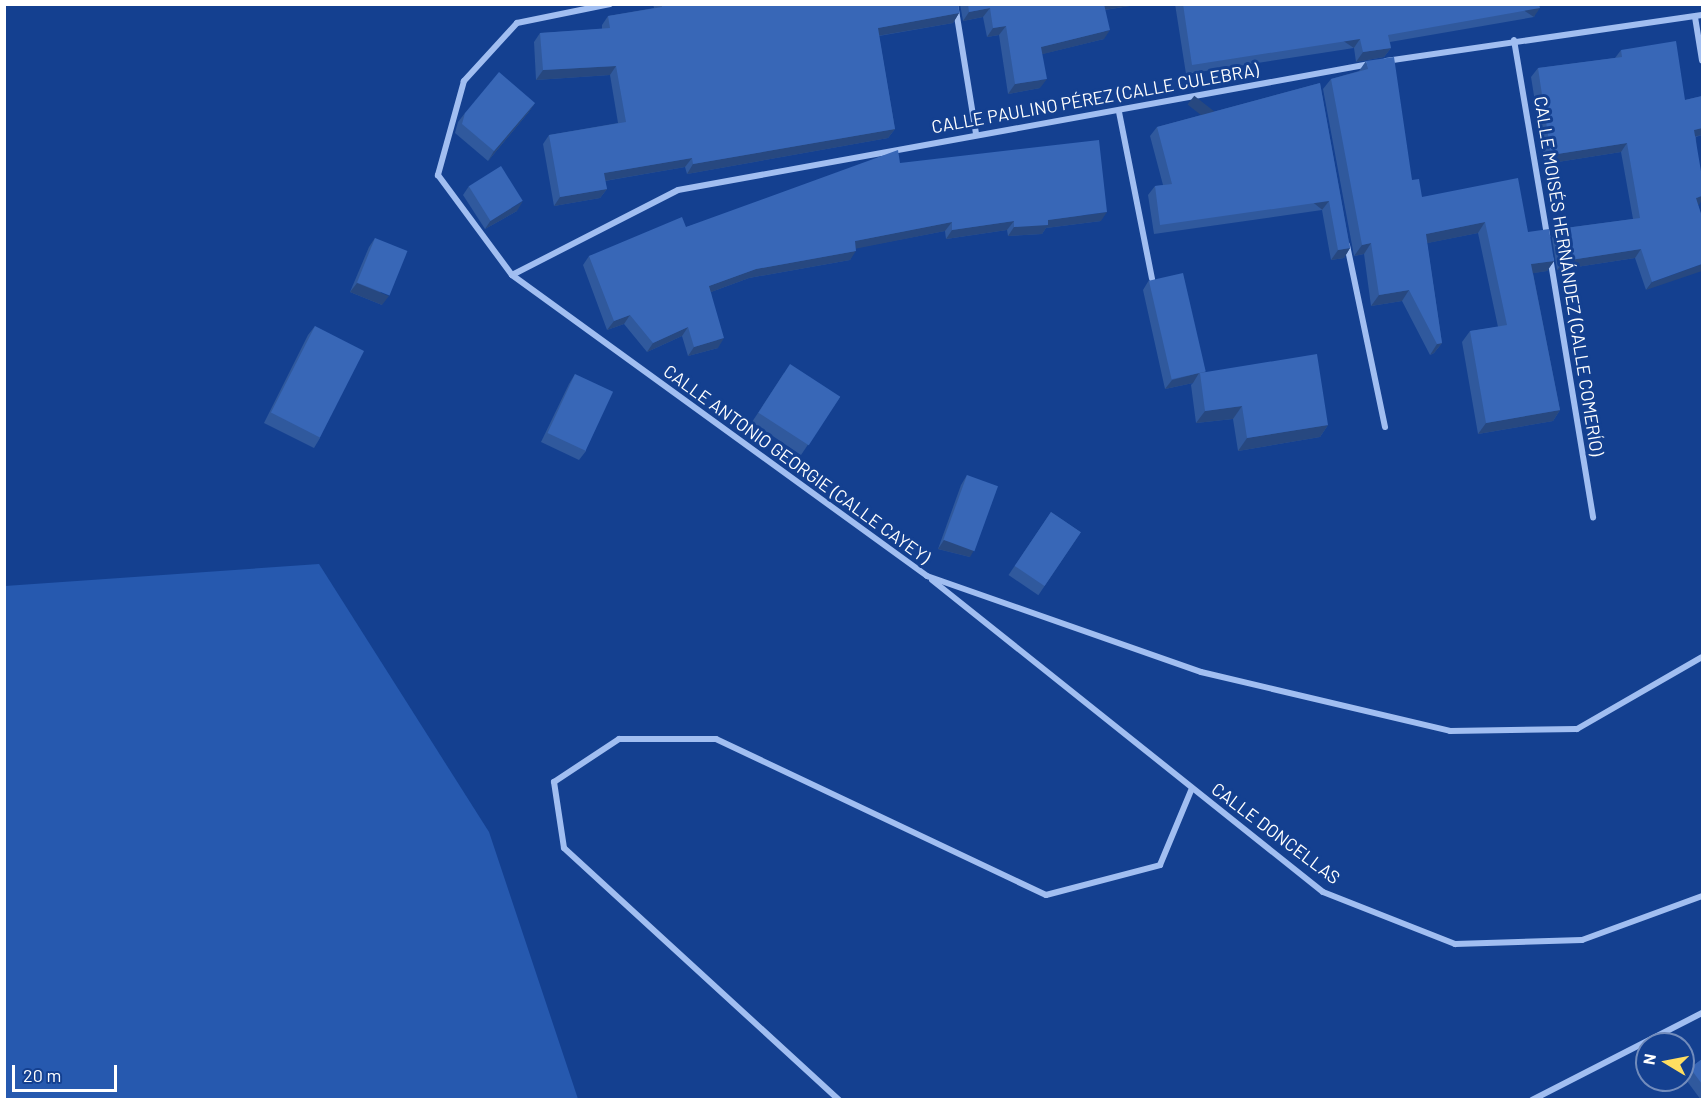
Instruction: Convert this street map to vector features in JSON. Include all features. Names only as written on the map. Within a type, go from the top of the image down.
[{"type":"street","name":"CALLE ANTONIO GEORGIE (CALLE CAYEY)","points":[[610,4],[517,23],[464,81],[438,175],[512,275],[927,576],[1201,672],[1450,731],[1577,729],[1702,657]]},
{"type":"street","points":[[955,4],[976,134]]},
{"type":"street","name":"CALLE PAULINO PÉREZ (CALLE CULEBRA)","points":[[512,275],[678,190],[976,134],[1119,112],[1315,73],[1514,40],[1699,16]]},
{"type":"street","points":[[1699,16],[1702,60]]},
{"type":"street","name":"CALLE MOISÉS HERNÁNDEZ (CALLE COMERÍO)","points":[[1514,40],[1593,517]]},
{"type":"street","points":[[1315,73],[1317,84]]},
{"type":"street","points":[[1119,112],[1152,279]]},
{"type":"street","points":[[1345,235],[1373,385],[1385,427]]},
{"type":"street","name":"CALLE DONCELLAS","points":[[927,576],[1323,892],[1455,944],[1582,940],[1702,896]]},
{"type":"street","points":[[839,1100],[564,848],[554,782],[619,739],[716,739],[1046,895],[1160,865],[1192,788]]},
{"type":"street","points":[[1532,1100],[1702,1013]]},
{"type":"shaded area","points":[[319,564],[489,832],[578,1099],[5,1099],[5,586]]},
{"type":"building","points":[[661,4],[958,4],[959,13],[878,28],[895,129],[693,164],[692,158],[604,173],[607,189],[560,197],[549,135],[626,122],[616,66],[543,70],[540,33],[610,28],[608,16],[662,7]]},
{"type":"building","points":[[968,4],[1104,4],[1110,30],[1041,47],[1047,79],[1015,84],[1006,26],[993,28],[990,8],[969,12]]},
{"type":"building","points":[[1183,4],[1539,4],[1540,8],[1388,35],[1391,48],[1363,52],[1360,39],[1192,65]]},
{"type":"building","points":[[1676,41],[1685,100],[1702,96],[1702,128],[1694,130],[1702,177],[1702,196],[1696,198],[1702,217],[1702,264],[1652,282],[1641,249],[1564,261],[1558,229],[1640,218],[1627,143],[1551,155],[1538,68],[1622,57],[1621,50]]},
{"type":"building","points":[[1394,57],[1412,180],[1419,179],[1422,197],[1518,178],[1528,232],[1549,229],[1554,261],[1531,264],[1560,410],[1486,423],[1470,331],[1507,325],[1485,222],[1426,234],[1442,343],[1437,344],[1409,290],[1379,295],[1371,243],[1362,245],[1331,79],[1368,69],[1366,61]]},
{"type":"building","points":[[499,72],[535,103],[494,151],[462,124],[465,113]]},
{"type":"building","points":[[1320,83],[1350,248],[1338,250],[1329,201],[1160,225],[1155,186],[1172,184],[1157,127]]},
{"type":"building","points":[[1099,140],[1107,212],[1048,220],[1048,225],[1014,227],[1014,221],[952,230],[952,222],[855,241],[856,251],[756,269],[709,286],[724,338],[694,347],[688,327],[653,343],[630,315],[614,321],[589,256],[682,217],[686,227],[898,150],[900,163]]},
{"type":"building","points":[[501,166],[523,201],[491,221],[469,186]]},
{"type":"building","points":[[375,238],[407,251],[389,296],[357,283]]},
{"type":"building","points":[[1183,273],[1206,371],[1172,379],[1149,281]]},
{"type":"building","points":[[315,326],[364,351],[320,437],[271,412]]},
{"type":"building","points":[[1317,354],[1328,425],[1247,438],[1242,406],[1205,411],[1200,373]]},
{"type":"building","points":[[790,364],[840,397],[809,445],[758,413]]},
{"type":"building","points":[[575,374],[613,392],[586,451],[548,433]]},
{"type":"building","points":[[967,475],[998,486],[974,551],[943,540]]},
{"type":"building","points":[[1051,512],[1081,532],[1044,586],[1015,566]]},
{"type":"building","points":[[1702,1059],[1702,1084],[1695,1075],[1695,1064]]}]
